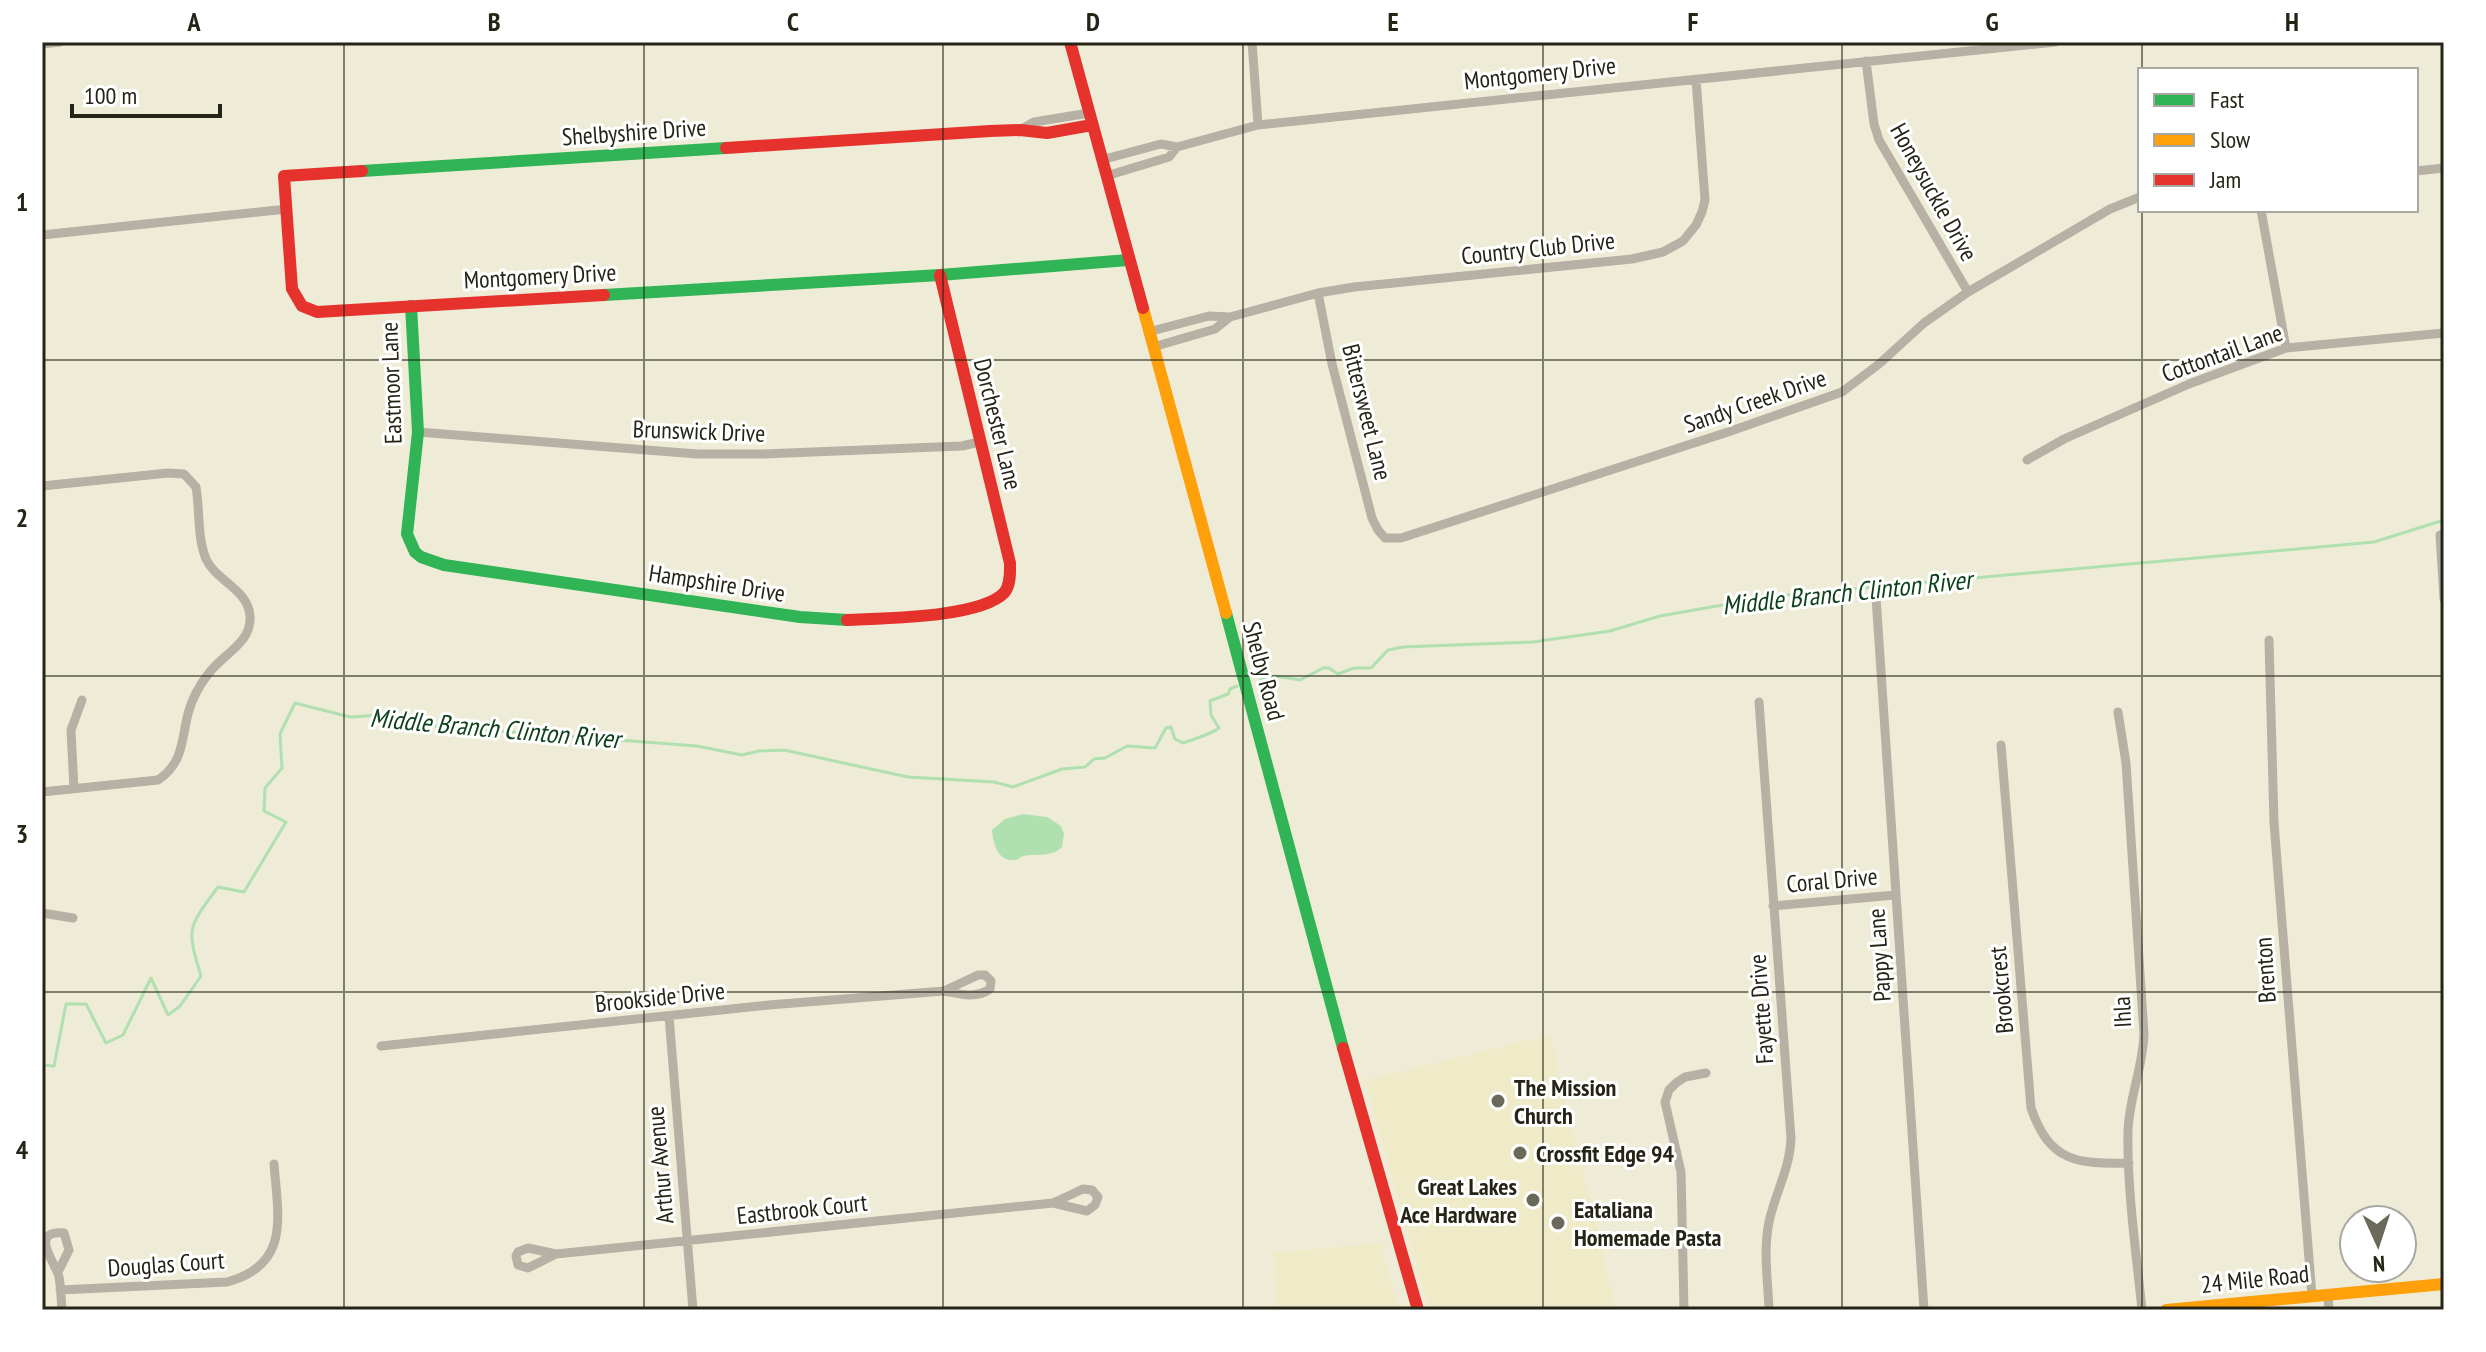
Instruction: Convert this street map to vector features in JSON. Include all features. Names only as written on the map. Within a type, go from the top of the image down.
[{"type":"street","points":[[42,44],[60,42]]},
{"type":"street","name":"Shelby Road","points":[[1070,42],[1310,931],[1418,1310]]},
{"type":"street","points":[[1252,42],[1258,125]]},
{"type":"street","name":"Montgomery Drive","points":[[1101,160],[1161,144],[1177,147],[1258,125],[2055,42]]},
{"type":"street","name":"Honeysuckle Drive","points":[[1866,61],[1879,140],[1968,292]]},
{"type":"street","name":"Country Club Drive","points":[[1148,332],[1209,316],[1230,317],[1318,293],[1354,287],[1632,259],[1672,248],[1683,241],[1696,225],[1705,200],[1696,79]]},
{"type":"street","name":"Shelbyshire Drive","points":[[287,209],[284,176],[1020,130],[1047,133],[1090,119]]},
{"type":"street","name":"Montgomery Drive","points":[[1106,176],[1169,157],[1177,147]]},
{"type":"street","points":[[2418,171],[2444,168]]},
{"type":"street","name":"Sandy Creek Drive","points":[[1385,538],[1412,535],[1826,399],[1857,382],[1924,323],[1968,292],[2110,209],[2138,198]]},
{"type":"street","points":[[42,235],[287,209]]},
{"type":"street","name":"Montgomery Drive","points":[[287,209],[292,289],[302,306],[317,312],[940,275],[1128,260]]},
{"type":"street","points":[[2261,212],[2286,348]]},
{"type":"street","name":"Dorchester Lane","points":[[940,275],[1010,563],[1009,584]]},
{"type":"street","name":"Bittersweet Lane","points":[[1318,293],[1332,364],[1372,518],[1385,538]]},
{"type":"street","name":"Eastmoor Lane","points":[[411,306],[418,432],[407,534],[415,552]]},
{"type":"street","name":"Country Club Drive","points":[[1153,347],[1215,329],[1230,317]]},
{"type":"street","name":"Cottontail Lane","points":[[2027,460],[2064,439],[2189,384],[2286,348],[2444,333]]},
{"type":"street","name":"Brunswick Drive","points":[[418,432],[728,455],[962,446],[979,442]]},
{"type":"street","points":[[42,486],[184,474],[196,487],[201,541],[210,566],[246,603],[250,617],[248,631],[235,649],[208,673],[195,694],[175,767],[158,780],[42,792]]},
{"type":"street","points":[[2440,535],[2444,599]]},
{"type":"street","name":"Hampshire Drive","points":[[415,552],[430,562],[444,565],[825,619],[891,619],[961,610],[997,598],[1009,584]]},
{"type":"street","name":"Pappy Lane","points":[[1876,597],[1924,1310]]},
{"type":"street","name":"Brenton","points":[[2269,640],[2274,823],[2312,1296]]},
{"type":"street","points":[[74,789],[71,730],[82,700]]},
{"type":"street","name":"Fayette Drive","points":[[1759,702],[1791,1138],[1789,1162],[1766,1235],[1769,1310]]},
{"type":"street","name":"Ihla","points":[[2118,712],[2126,763],[2144,1034],[2128,1128],[2142,1310]]},
{"type":"street","name":"Brookcrest","points":[[2001,745],[2031,1108],[2049,1140],[2068,1157],[2092,1164],[2129,1163]]},
{"type":"street","name":"Coral Drive","points":[[1773,906],[1895,895]]},
{"type":"street","points":[[42,913],[73,918]]},
{"type":"street","name":"Brookside Drive","points":[[381,1046],[769,1005],[944,991]]},
{"type":"street","name":"Arthur Avenue","points":[[669,1016],[693,1310]]},
{"type":"street","points":[[1684,1310],[1681,1172],[1665,1102],[1669,1090],[1676,1083],[1685,1077],[1706,1073]]},
{"type":"street","name":"Douglas Court","points":[[60,1290],[227,1282],[251,1274],[268,1258],[278,1234],[274,1164]]},
{"type":"street","name":"Eastbrook Court","points":[[556,1254],[1053,1203]]},
{"type":"street","points":[[58,1272],[62,1310]]},
{"type":"street","name":"24 Mile Road","points":[[2166,1310],[2444,1284]]},
{"type":"street","points":[[2328,1294],[2329,1310]]},
{"type":"shaded area","points":[[1023,814],[1047,817],[1061,826],[1064,834],[1062,847],[1053,853],[1024,856],[1017,860],[999,854],[992,830],[1005,819]]},
{"type":"shaded area","points":[[1550,1035],[1616,1310],[1429,1310],[1365,1080]]},
{"type":"shaded area","points":[[1380,1243],[1399,1310],[1277,1310],[1273,1253]]},
{"type":"waterway","name":"Middle Branch Clinton River","points":[[1261,679],[1275,676],[1300,680],[1323,668],[1338,674],[1354,668],[1371,668],[1388,650],[1403,647],[1533,642],[1610,631],[1660,616],[1774,596],[2374,542],[2444,520]]},
{"type":"waterway","name":"Middle Branch Clinton River","points":[[42,1065],[54,1066],[66,1004],[86,1004],[106,1043],[123,1035],[151,978],[168,1015],[180,1006],[201,976],[193,947],[195,920],[218,887],[244,892],[286,822],[264,811],[265,788],[282,768],[280,734],[295,703],[350,717],[381,715],[405,724],[697,746],[742,755],[784,750],[908,777],[994,782],[1013,787],[1062,769],[1085,767],[1094,759],[1105,758],[1127,746],[1155,748],[1166,728],[1171,727],[1175,739],[1183,743],[1212,732],[1219,728],[1211,715],[1210,701],[1228,694],[1230,689],[1237,686]]},
{"type":"traffic: fast","points":[[362,171],[726,148]]},
{"type":"traffic: fast","points":[[604,295],[940,275],[1128,260]]},
{"type":"traffic: fast","points":[[411,306],[418,432],[407,534],[415,552],[421,557],[444,565],[800,617],[847,620]]},
{"type":"traffic: fast","points":[[1226,613],[1343,1048]]},
{"type":"traffic: slow","points":[[1143,308],[1226,613]]},
{"type":"traffic: slow","points":[[2166,1310],[2444,1284]]},
{"type":"traffic: jam","points":[[1070,42],[1143,308]]},
{"type":"traffic: jam","points":[[726,148],[990,131],[1047,133],[1092,125]]},
{"type":"traffic: jam","points":[[362,171],[284,176],[292,289],[302,306],[317,312],[604,295]]},
{"type":"traffic: jam","points":[[847,620],[953,612],[992,601],[1004,593],[1009,582],[1010,563],[940,275]]},
{"type":"traffic: jam","points":[[1343,1048],[1418,1310]]},
{"type":"place","name":"The Mission Church","points":[[1498,1101]]},
{"type":"place","name":"Crossfit Edge 94","points":[[1520,1153]]},
{"type":"place","name":"Great Lakes Ace Hardware","points":[[1533,1200]]},
{"type":"place","name":"Eataliana Homemade Pasta","points":[[1558,1223]]}]
